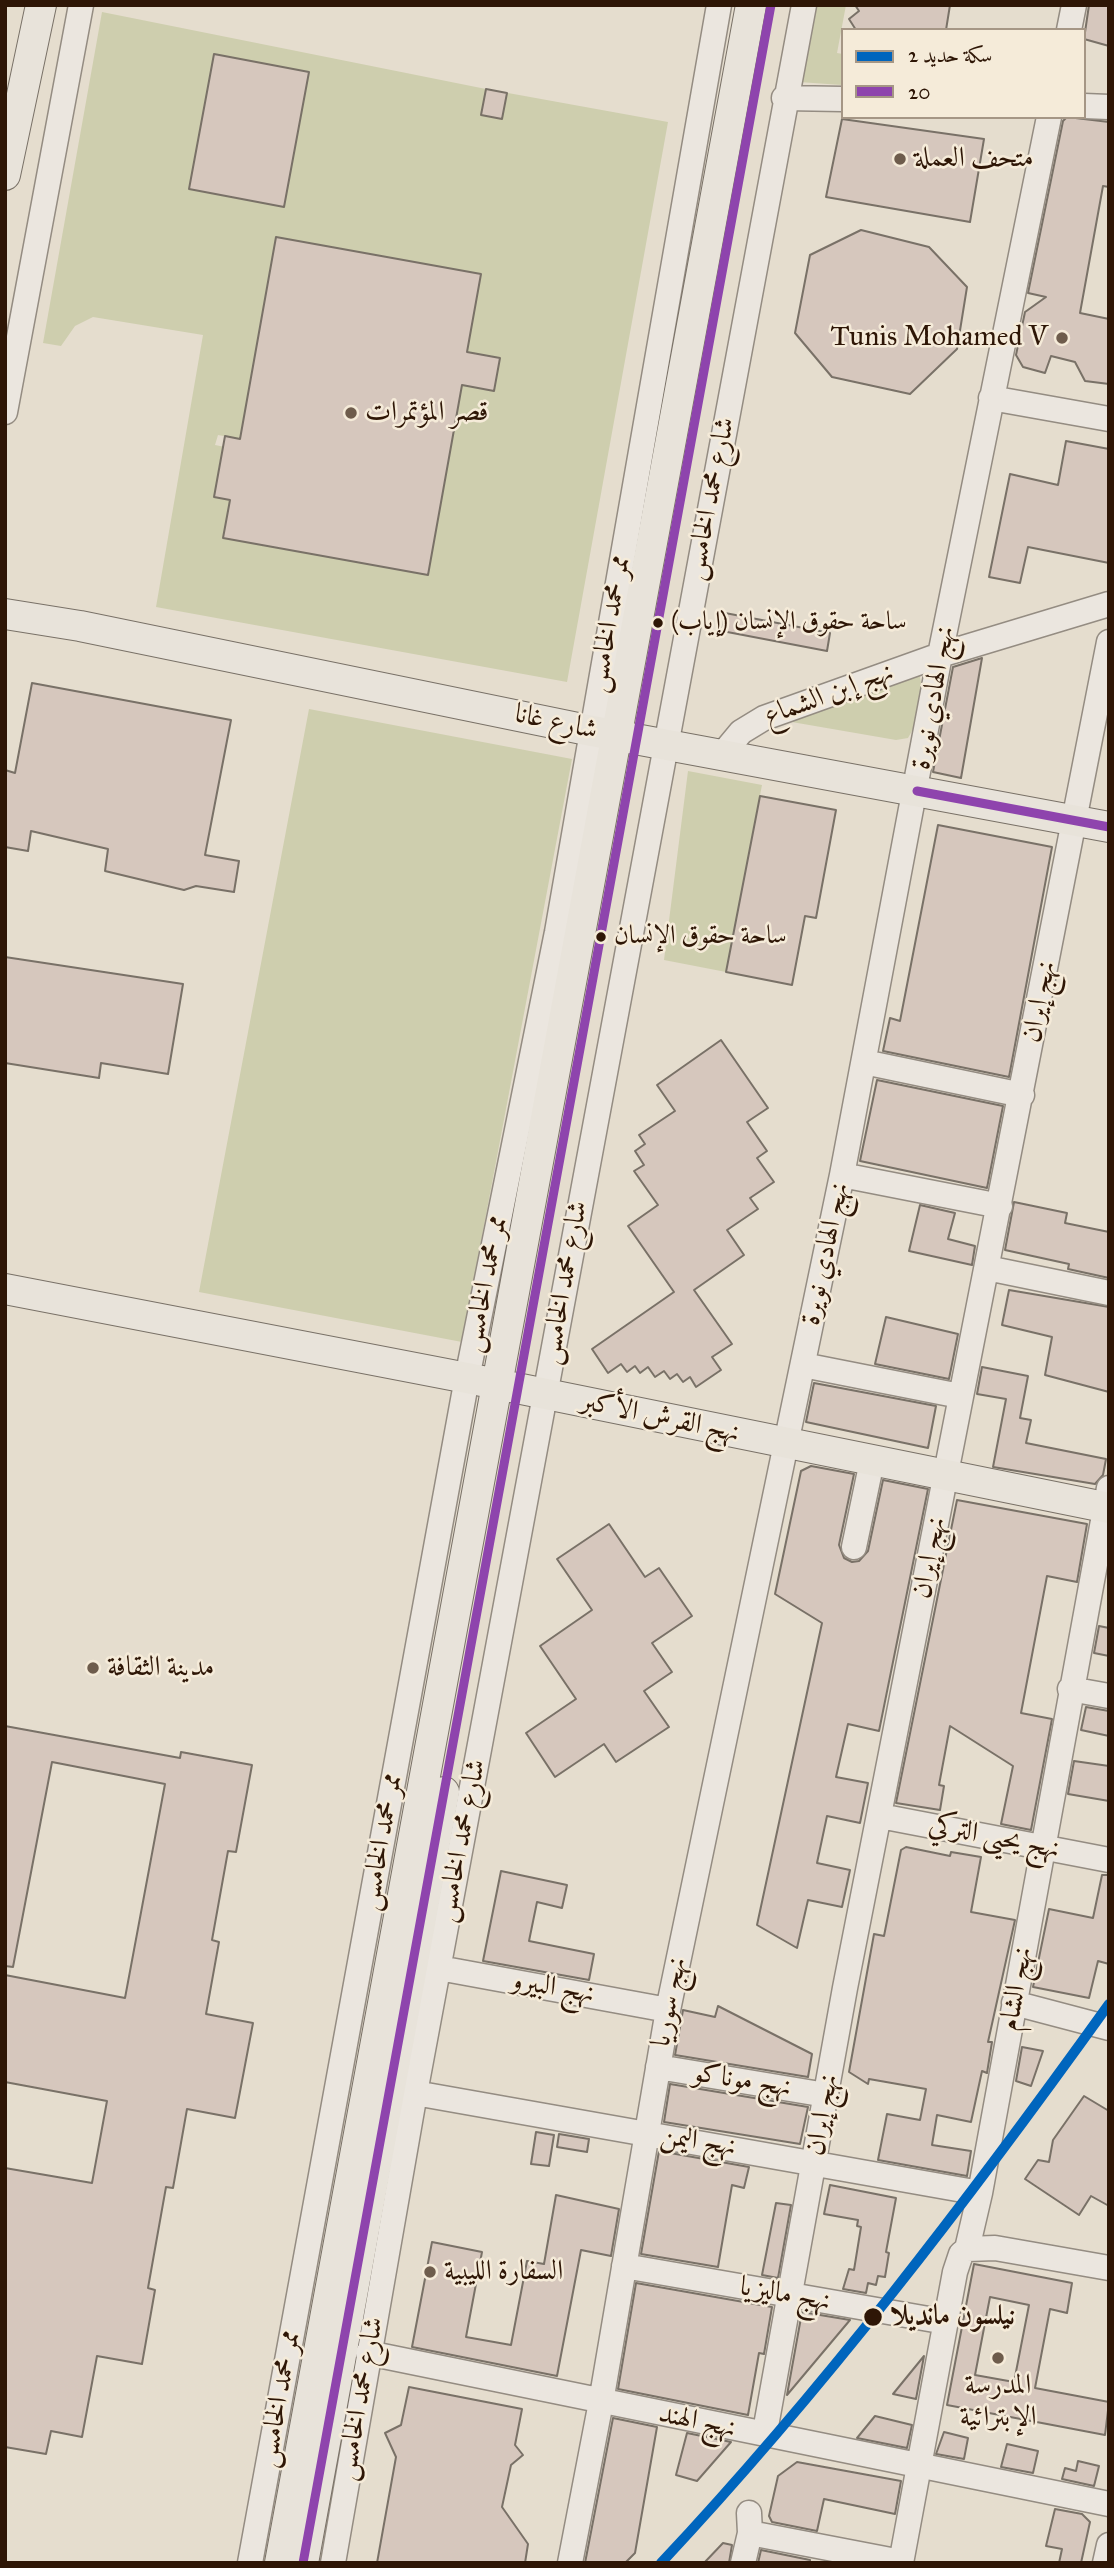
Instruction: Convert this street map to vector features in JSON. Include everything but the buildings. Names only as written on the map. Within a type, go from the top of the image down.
[{"type":"main road","points":[[5,175],[41,5]]},
{"type":"main road","name":"شارع محمد الخامس","points":[[303,2563],[520,1389],[751,5]]},
{"type":"main road","name":"شارع محمد الخامس","points":[[627,738],[771,5]]},
{"type":"main road","name":"شارع غانا","points":[[5,614],[80,626],[627,738],[1109,827]]},
{"type":"main road","name":"نهج القرش الأكبر","points":[[5,1289],[467,1378],[946,1476],[1108,1501]]},
{"type":"main road","name":"شارع محمد الخامس","points":[[280,2563],[520,1389]]},
{"type":"street","points":[[5,412],[80,5]]},
{"type":"street","name":"ممر محمد الخامس","points":[[250,2563],[467,1378],[557,932],[627,738],[719,5]]},
{"type":"street","name":"شارع محمد الخامس","points":[[627,738],[784,98],[804,5]]},
{"type":"street","points":[[1069,28],[1074,5]]},
{"type":"street","points":[[784,98],[841,99]]},
{"type":"street","points":[[1086,106],[1109,107]]},
{"type":"street","name":"نهج الهادي نويرة","points":[[786,1443],[842,1175],[917,791],[940,655],[1049,119]]},
{"type":"street","points":[[991,398],[1109,419]]},
{"type":"street","name":"نهج إبن الشماع","points":[[721,756],[741,732],[764,718],[940,655],[1109,604]]},
{"type":"street","name":"نهج إيران","points":[[766,2427],[960,1396],[1022,1095],[1109,642]]},
{"type":"street","points":[[864,1062],[1022,1095]]},
{"type":"street","points":[[842,1175],[1000,1206]]},
{"type":"street","points":[[986,1268],[1109,1293]]},
{"type":"street","points":[[803,1365],[960,1396]]},
{"type":"street","name":"شارع محمد الخامس","points":[[333,2563],[368,2353],[439,1968],[520,1389]]},
{"type":"street","name":"نهج سوريا","points":[[570,2563],[601,2402],[668,2010],[786,1443]]},
{"type":"street","points":[[854,1547],[872,1461]]},
{"type":"street","name":"نهج الشام","points":[[901,2563],[958,2261],[967,2249],[980,2193],[1070,1689],[1108,1501]]},
{"type":"street","points":[[1070,1689],[1109,1696]]},
{"type":"street","name":"نهج يحيى التركي","points":[[880,1816],[1109,1860]]},
{"type":"street","name":"نهج البيرو","points":[[439,1968],[668,2010]]},
{"type":"street","points":[[1014,2004],[1109,2028]]},
{"type":"street","name":"نهج موناكو","points":[[658,2067],[827,2095]]},
{"type":"street","name":"نهج اليمن","points":[[415,2093],[980,2193]]},
{"type":"street","points":[[967,2249],[995,2248],[1109,2268]]},
{"type":"street","name":"نهج ماليزيا","points":[[624,2266],[946,2322]]},
{"type":"street","name":"نهج الهند","points":[[368,2353],[1109,2504]]},
{"type":"street","points":[[743,2563],[749,2523],[901,2563]]},
{"type":"street","points":[[1105,2563],[1109,2545]]},
{"type":"green space","points":[[814,5],[846,5],[837,53],[841,54],[841,85],[799,82]]},
{"type":"green space","points":[[102,12],[486,89],[668,122],[567,682],[156,607],[203,335],[93,317],[75,326],[61,346],[43,343]],"holes":[[[214,54],[309,72],[284,206],[190,189]],[[276,237],[481,274],[467,352],[500,358],[462,385],[428,575],[223,537],[230,500],[214,497],[220,460],[240,450],[215,445],[218,435],[240,439]]]},
{"type":"green space","points":[[919,675],[922,689],[920,707],[908,738],[896,740],[786,721]]},
{"type":"green space","name":"ساحة حقوق الإنسان","points":[[309,709],[572,759],[462,1342],[199,1292]]},
{"type":"green space","points":[[688,771],[762,785],[726,972],[664,960]]},
{"type":"rail line","name":"2","points":[[661,2563],[722,2497],[838,2361],[1003,2149],[1109,2004]]},
{"type":"transit line","name":"20","points":[[303,2563],[771,5]]},
{"type":"transit line","name":"20","points":[[917,791],[1109,827]]},
{"type":"place","name":"متحف العملة","points":[[900,159]]},
{"type":"place","name":"Tunis Mohamed V","points":[[1062,338]]},
{"type":"place","name":"قصر المؤتمرات","points":[[351,413]]},
{"type":"place","name":"ساحة حقوق الإنسان (إياب)","points":[[658,623]]},
{"type":"place","name":"ساحة حقوق الإنسان","points":[[601,937]]},
{"type":"place","name":"مدينة الثقافة","points":[[93,1668]]},
{"type":"place","name":"السفارة الليبية","points":[[430,2272]]},
{"type":"place","name":"نيلسون مانديلا","points":[[873,2317]]},
{"type":"place","name":"المدرسة الإبترائية","points":[[998,2358]]}]
